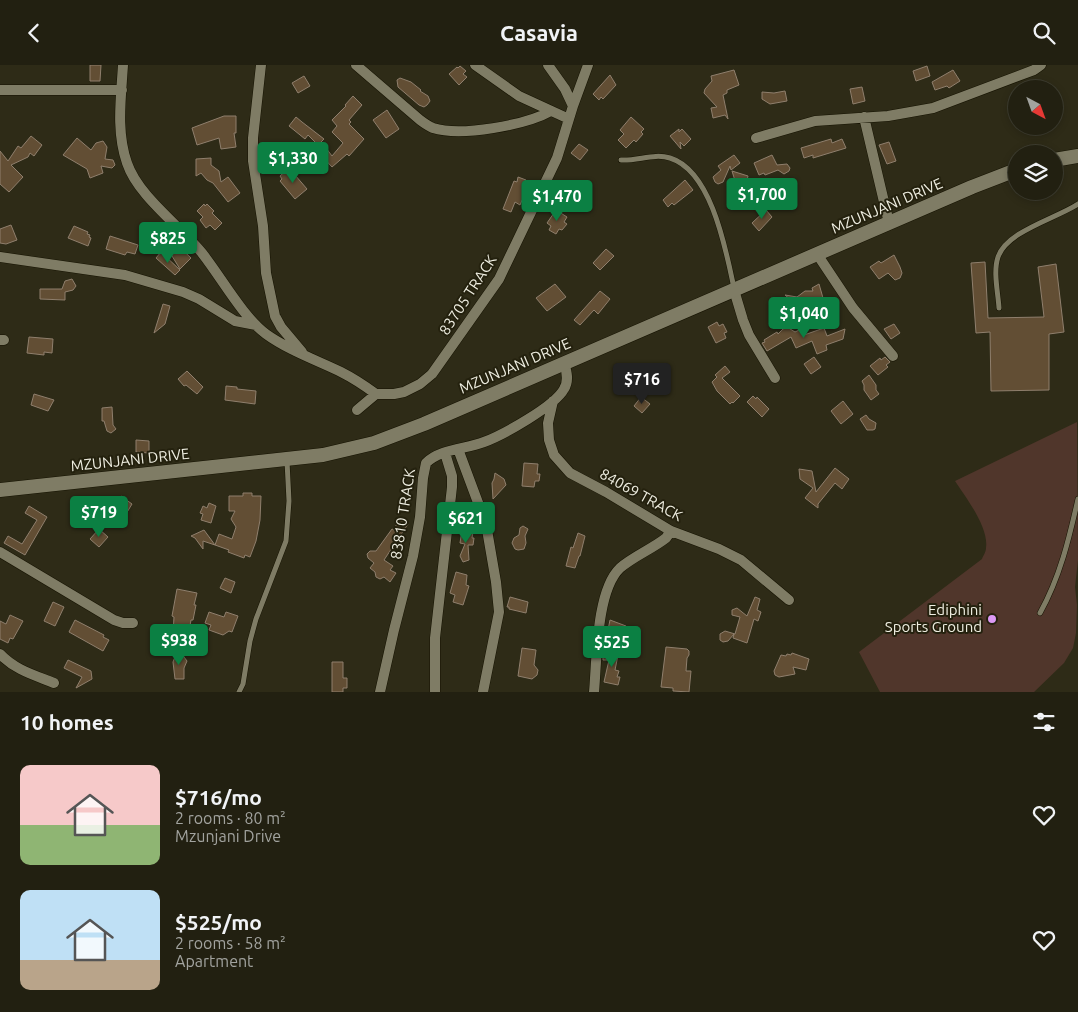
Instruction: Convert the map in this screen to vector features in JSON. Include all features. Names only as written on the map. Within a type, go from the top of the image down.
[{"type":"main road","points":[[1063,159],[1078,157]]},
{"type":"main road","name":"MZUNJANI DRIVE","points":[[0,490],[330,454],[374,443],[1008,173]]},
{"type":"street","points":[[123,65],[121,139],[132,175],[142,190],[204,255],[256,325],[274,339],[342,373],[376,394],[358,410]]},
{"type":"street","points":[[261,65],[253,138],[253,161],[263,226],[266,273],[275,316],[281,327],[305,355]]},
{"type":"street","points":[[356,65],[420,120],[438,129],[475,130],[499,127],[540,117],[551,111]]},
{"type":"street","points":[[475,65],[519,96],[569,119]]},
{"type":"street","points":[[548,65],[565,89],[573,106]]},
{"type":"street","name":"83705 TRACK","points":[[376,394],[394,394],[427,379],[440,364],[499,279],[557,158],[588,65]]},
{"type":"street","points":[[756,138],[815,121],[888,116],[933,107],[1034,70],[1040,65]]},
{"type":"street","points":[[0,90],[122,90]]},
{"type":"street","points":[[864,117],[890,223]]},
{"type":"street","points":[[816,254],[853,308],[893,356]]},
{"type":"street","points":[[0,257],[125,275],[183,292],[199,299],[235,321],[256,325]]},
{"type":"street","points":[[734,290],[749,335],[775,378]]},
{"type":"street","name":"83810 TRACK","points":[[380,692],[417,535],[424,470],[429,460],[458,449],[485,442],[531,417],[562,393],[567,382],[564,363]]},
{"type":"street","name":"84069 TRACK","points":[[553,401],[548,432],[551,447],[562,465],[570,473],[606,491],[671,531],[719,549],[741,561],[789,600]]},
{"type":"street","points":[[458,449],[486,524],[496,582],[499,612],[483,692]]},
{"type":"street","points":[[435,692],[436,638],[452,487],[452,476],[446,453]]},
{"type":"street","points":[[594,692],[599,628],[609,587],[614,575],[621,567],[666,538],[671,531]]},
{"type":"street","points":[[0,552],[114,620],[123,623],[133,623]]},
{"type":"street","points":[[0,654],[9,664],[17,669],[54,683]]},
{"type":"lane","points":[[621,160],[630,161],[652,156],[664,157],[672,159],[691,173],[708,197],[714,212],[723,240],[734,290]]},
{"type":"lane","points":[[999,308],[996,270],[1002,249],[1023,231],[1066,212],[1078,204]]},
{"type":"lane","points":[[239,692],[243,685],[250,641],[256,619],[286,541],[289,501],[288,459]]},
{"type":"lane","points":[[1040,613],[1051,593],[1066,553],[1078,499]]},
{"type":"shaded area","points":[[1077,422],[1078,560],[1075,587],[1077,605],[1076,633],[1073,648],[1064,663],[1034,692],[880,692],[859,652],[982,559],[985,552],[986,540],[984,531],[955,481]]},
{"type":"building","points":[[90,65],[101,65],[100,81],[90,81]]},
{"type":"building","points":[[460,66],[466,71],[463,74],[467,77],[459,85],[449,74]]},
{"type":"building","points":[[927,66],[930,76],[916,81],[913,71]]},
{"type":"building","points":[[734,70],[739,85],[727,90],[727,93],[723,95],[728,119],[725,115],[713,118],[711,108],[717,107],[704,93],[705,89],[712,81],[711,76]]},
{"type":"building","points":[[953,70],[960,81],[949,88],[947,86],[935,90],[932,82]]},
{"type":"building","points":[[610,75],[616,85],[603,99],[601,97],[599,100],[593,94]]},
{"type":"building","points":[[304,76],[310,86],[298,93],[292,83]]},
{"type":"building","points":[[400,78],[411,82],[428,96],[430,101],[427,105],[424,107],[419,105],[398,87],[397,80]]},
{"type":"building","points":[[862,87],[865,101],[853,104],[850,89]]},
{"type":"building","points":[[785,91],[787,101],[770,104],[762,99],[762,92],[774,93]]},
{"type":"building","points":[[353,96],[362,105],[349,120],[351,122],[349,124],[364,139],[349,156],[347,154],[332,167],[319,153],[326,148],[332,156],[343,143],[332,132],[337,126],[332,120]]},
{"type":"building","points":[[387,110],[399,129],[386,138],[373,120]]},
{"type":"building","points":[[224,116],[236,116],[236,133],[234,133],[236,147],[221,149],[219,138],[197,145],[192,128]]},
{"type":"building","points":[[296,117],[324,139],[318,145],[308,135],[305,139],[289,126]]},
{"type":"building","points":[[631,117],[644,129],[641,132],[643,134],[636,142],[634,140],[626,148],[618,140],[624,134],[620,130]]},
{"type":"building","points":[[679,129],[679,132],[682,129],[691,139],[684,146],[680,142],[681,149],[670,136]]},
{"type":"building","points":[[31,136],[42,145],[34,156],[30,153],[28,157],[11,165],[23,177],[9,192],[0,184],[0,151],[8,161],[18,146],[21,148]]},
{"type":"building","points":[[77,138],[91,150],[96,143],[103,141],[107,147],[105,159],[113,160],[115,165],[112,168],[101,166],[103,173],[90,178],[87,169],[63,155]]},
{"type":"building","points":[[831,139],[832,143],[842,139],[846,148],[813,158],[813,155],[804,158],[801,148]]},
{"type":"building","points":[[889,142],[896,161],[887,164],[879,145]]},
{"type":"building","points":[[579,144],[588,150],[580,160],[571,153]]},
{"type":"building","points":[[734,155],[740,163],[731,170],[730,166],[723,182],[718,184],[713,177],[721,170],[718,166]]},
{"type":"building","points":[[772,155],[777,165],[787,164],[790,168],[789,171],[784,174],[778,170],[765,175],[764,173],[759,175],[754,163]]},
{"type":"building","points":[[211,158],[211,165],[219,171],[221,182],[228,177],[240,193],[228,202],[213,183],[207,180],[201,173],[196,176],[196,159]]},
{"type":"building","points":[[289,168],[307,189],[295,199],[280,181],[282,179],[280,176]]},
{"type":"building","points":[[732,171],[748,176],[746,184],[741,186],[736,184]]},
{"type":"building","points":[[518,177],[526,180],[524,186],[528,187],[520,205],[515,202],[511,212],[503,209],[514,181],[517,182]]},
{"type":"building","points":[[685,180],[693,190],[674,205],[672,203],[668,207],[663,200]]},
{"type":"building","points":[[204,204],[205,206],[207,204],[214,211],[212,213],[222,223],[215,230],[210,225],[206,228],[200,220],[203,217],[197,211]]},
{"type":"building","points":[[556,210],[567,217],[564,222],[567,224],[562,230],[559,229],[556,234],[549,230],[551,226],[547,223]]},
{"type":"building","points":[[766,210],[772,217],[759,231],[752,223]]},
{"type":"building","points":[[11,225],[17,240],[6,244],[0,243],[0,229]]},
{"type":"building","points":[[74,226],[88,232],[87,234],[91,238],[88,246],[68,238]]},
{"type":"building","points":[[110,236],[138,245],[135,254],[127,252],[125,255],[106,249]]},
{"type":"building","points":[[169,237],[191,258],[180,269],[164,243]]},
{"type":"building","points":[[606,249],[614,256],[600,270],[593,263]]},
{"type":"building","points":[[161,252],[180,270],[175,275],[156,258]]},
{"type":"building","points":[[894,255],[902,273],[900,278],[895,280],[888,273],[879,279],[870,267]]},
{"type":"building","points":[[985,262],[988,318],[1044,317],[1038,267],[1056,264],[1064,332],[1049,334],[1049,390],[991,391],[990,332],[976,333],[971,263]]},
{"type":"building","points":[[72,279],[76,286],[73,290],[65,292],[65,300],[40,299],[40,289],[62,289],[65,281]]},
{"type":"building","points":[[555,284],[566,297],[547,311],[536,298]]},
{"type":"building","points":[[819,284],[825,305],[817,308],[812,301],[805,307],[799,307],[785,295],[797,297],[805,291],[813,291],[812,288]]},
{"type":"building","points":[[600,291],[610,299],[598,314],[594,310],[580,325],[574,320]]},
{"type":"building","points":[[163,304],[170,306],[165,324],[154,333]]},
{"type":"building","points":[[717,322],[719,326],[723,324],[727,332],[724,333],[726,338],[716,343],[708,327]]},
{"type":"building","points":[[894,324],[900,333],[891,339],[884,329]]},
{"type":"building","points":[[787,327],[795,332],[801,329],[804,335],[824,328],[827,336],[845,329],[843,339],[826,345],[827,350],[817,354],[812,341],[796,348],[791,337],[767,351],[762,343],[765,342],[764,340],[777,332],[778,334]]},
{"type":"building","points":[[29,337],[53,339],[52,353],[44,352],[44,355],[27,353]]},
{"type":"building","points":[[814,357],[821,367],[811,374],[804,364]]},
{"type":"building","points":[[885,357],[890,362],[886,365],[888,367],[878,375],[870,366],[880,358],[881,360]]},
{"type":"building","points":[[725,366],[730,372],[722,378],[740,396],[730,404],[717,391],[712,382],[717,377],[715,375]]},
{"type":"building","points":[[187,371],[203,387],[197,394],[186,385],[184,386],[178,379]]},
{"type":"building","points":[[636,374],[641,374],[647,381],[641,387],[636,386],[633,382],[632,379]]},
{"type":"building","points":[[869,375],[876,385],[876,390],[879,394],[871,400],[864,390],[862,381]]},
{"type":"building","points":[[226,386],[256,391],[255,404],[225,400]]},
{"type":"building","points":[[34,394],[54,400],[48,411],[31,405]]},
{"type":"building","points":[[753,396],[756,399],[757,397],[769,409],[762,417],[747,402]]},
{"type":"building","points":[[641,397],[650,404],[642,413],[634,406]]},
{"type":"building","points":[[843,401],[853,414],[841,424],[831,411]]},
{"type":"building","points":[[112,407],[113,425],[116,429],[111,433],[107,431],[104,421],[102,421],[102,408]]},
{"type":"building","points":[[866,415],[876,423],[875,429],[867,430],[860,419]]},
{"type":"building","points":[[136,440],[149,441],[149,453],[136,452]]},
{"type":"building","points":[[524,463],[538,464],[537,474],[540,474],[539,481],[535,481],[534,487],[522,486]]},
{"type":"building","points":[[835,468],[849,479],[842,489],[835,483],[818,504],[818,508],[805,498],[813,488],[800,479],[799,469],[812,471],[816,492]]},
{"type":"building","points":[[495,473],[504,479],[506,485],[493,499],[492,483]]},
{"type":"building","points":[[243,493],[261,496],[260,520],[256,541],[250,557],[245,555],[244,558],[215,545],[219,534],[232,539],[236,527],[231,519],[235,511],[229,511],[229,496],[243,496]]},
{"type":"building","points":[[121,496],[132,504],[123,519],[111,512],[114,509],[112,507]]},
{"type":"building","points":[[209,503],[216,506],[211,523],[201,520],[203,514],[200,513],[203,506],[207,508]]},
{"type":"building","points":[[29,506],[47,517],[25,555],[4,543],[8,536],[22,544],[37,520],[25,513]]},
{"type":"building","points":[[399,519],[408,524],[384,560],[393,566],[390,570],[396,573],[390,582],[384,577],[380,579],[376,577],[375,572],[370,568],[374,563],[368,558],[367,554],[370,551],[376,551],[392,529],[394,530]]},
{"type":"building","points":[[523,526],[528,529],[525,536],[526,543],[524,549],[518,550],[515,549],[512,543],[514,538],[519,535],[520,528]]},
{"type":"building","points":[[99,529],[108,537],[99,547],[90,539]]},
{"type":"building","points":[[204,530],[215,545],[203,541],[203,549],[195,538],[191,536]]},
{"type":"building","points":[[462,530],[473,532],[472,538],[474,538],[473,545],[468,545],[469,560],[463,562],[460,556],[465,544],[460,543]]},
{"type":"building","points":[[578,533],[585,536],[575,568],[566,566],[571,547],[573,548]]},
{"type":"building","points":[[456,572],[467,575],[466,585],[469,586],[463,605],[453,602],[455,595],[450,593]]},
{"type":"building","points":[[225,578],[235,582],[231,593],[220,588]]},
{"type":"building","points":[[177,589],[197,593],[186,649],[173,648],[171,647],[171,642],[168,642],[169,632],[173,633],[174,617],[172,616]]},
{"type":"building","points":[[510,597],[528,602],[526,613],[507,607]]},
{"type":"building","points":[[755,597],[760,599],[757,610],[761,612],[758,621],[754,619],[747,643],[733,638],[734,634],[728,641],[723,642],[720,640],[720,634],[725,631],[735,634],[740,617],[732,615],[732,610],[737,608],[747,616]]},
{"type":"building","points":[[53,602],[64,607],[55,626],[44,621]]},
{"type":"building","points":[[209,612],[224,617],[226,612],[238,616],[232,632],[229,631],[223,635],[209,630],[211,625],[205,623]]},
{"type":"building","points":[[10,615],[23,621],[13,639],[10,638],[8,643],[0,639],[0,621],[6,624]]},
{"type":"building","points":[[75,620],[104,635],[103,637],[109,640],[103,651],[69,632]]},
{"type":"building","points":[[610,620],[626,626],[627,630],[620,634],[608,630]]},
{"type":"building","points":[[666,647],[687,649],[689,651],[686,671],[691,671],[689,692],[673,691],[673,688],[661,687]]},
{"type":"building","points":[[522,648],[536,650],[534,665],[538,670],[537,675],[532,679],[518,676]]},
{"type":"building","points":[[178,649],[187,661],[184,668],[184,679],[175,679],[173,662]]},
{"type":"building","points":[[611,651],[618,655],[615,670],[619,671],[617,677],[620,677],[618,685],[604,682],[609,660],[603,660],[603,654]]},
{"type":"building","points":[[792,653],[809,659],[806,670],[793,667],[795,674],[779,677],[775,675],[774,671],[781,655],[786,656]]},
{"type":"building","points":[[68,660],[91,671],[92,679],[76,688],[82,677],[64,668]]},
{"type":"building","points":[[332,662],[343,662],[343,678],[347,678],[347,688],[343,688],[343,692],[332,692]]},
{"type":"place","name":"Ediphini Sports Ground","points":[[992,619]]}]
